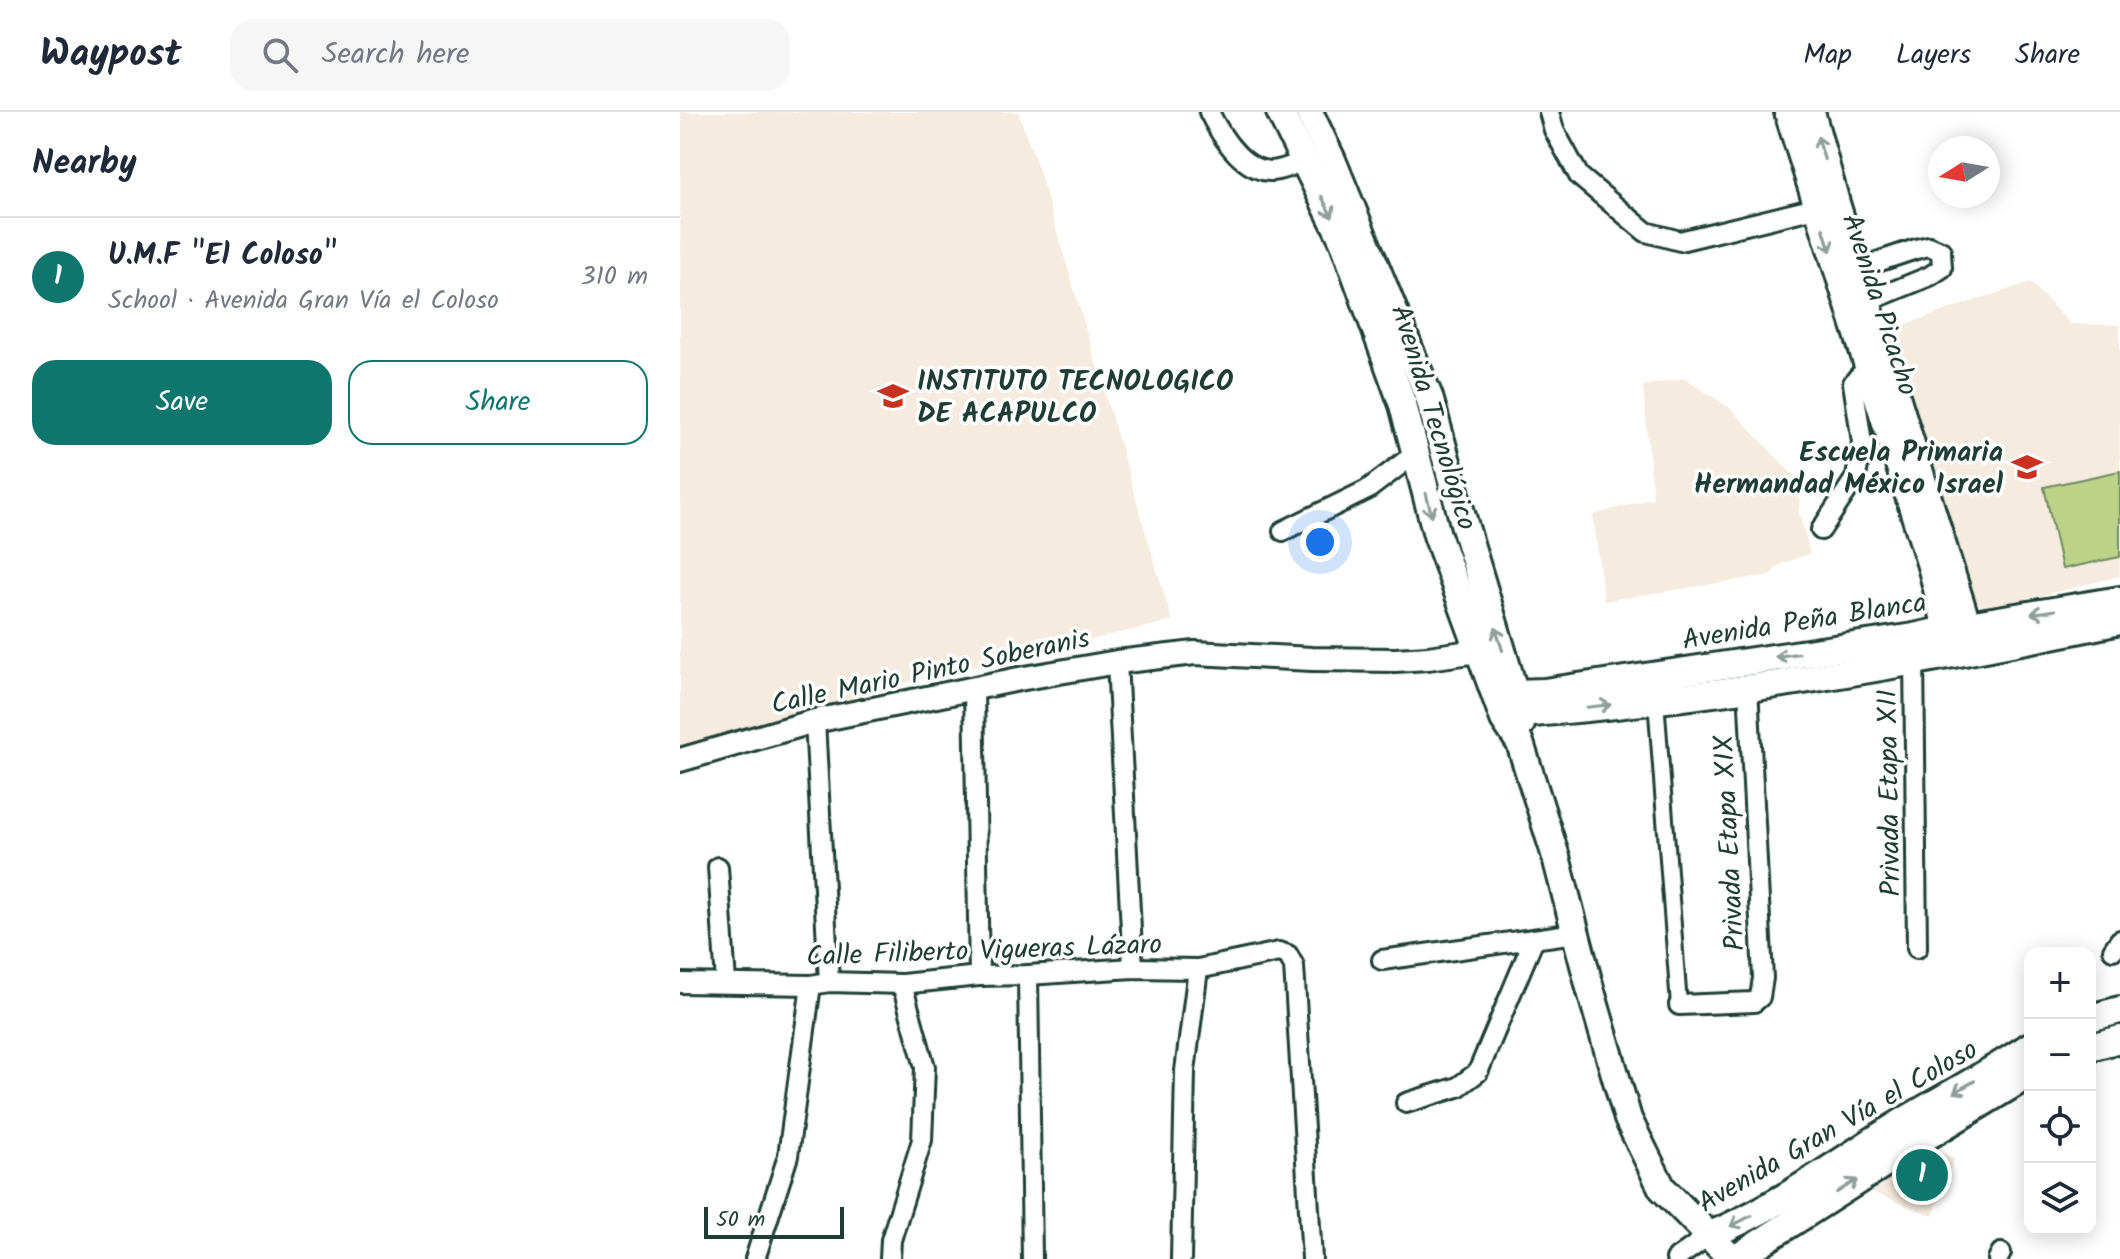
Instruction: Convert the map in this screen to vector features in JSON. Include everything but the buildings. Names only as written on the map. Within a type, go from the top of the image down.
[{"type":"main road","name":"Avenida Tecnológico","points":[[1280,112],[1343,240],[1403,405],[1437,535],[1478,651],[1509,706]]},
{"type":"main road","name":"Avenida Tecnológico","points":[[1309,112],[1332,160],[1429,397],[1509,706],[1556,857],[1628,1119],[1662,1188],[1733,1259]]},
{"type":"main road","name":"Avenida Picacho","points":[[1788,112],[1826,206],[1961,640]]},
{"type":"main road","name":"Avenida Picacho","points":[[1811,112],[1826,206]]},
{"type":"main road","name":"Avenida Picacho","points":[[1858,305],[1869,372],[1932,569],[1961,640]]},
{"type":"main road","name":"Avenida Peña Blanca","points":[[1509,706],[1656,700],[1748,687],[1961,640],[2120,600]]},
{"type":"main road","name":"Avenida Peña Blanca","points":[[1961,640],[2120,621]]},
{"type":"main road","name":"Avenida Peña Blanca","points":[[1509,706],[1544,692],[1914,649]]},
{"type":"main road","points":[[2096,1016],[2120,1010]]},
{"type":"main road","points":[[2096,1045],[2120,1039]]},
{"type":"main road","name":"Avenida Gran Vía el Coloso","points":[[1708,1236],[1764,1209],[2024,1050]]},
{"type":"main road","name":"Avenida Gran Vía el Coloso","points":[[1733,1259],[2024,1078]]},
{"type":"street","points":[[1209,112],[1233,148],[1255,170],[1275,171],[1304,161]]},
{"type":"street","points":[[1549,112],[1554,130],[1579,176],[1646,232],[1680,241],[1826,206]]},
{"type":"street","points":[[1847,272],[1929,246],[1941,251],[1942,268],[1930,276],[1858,305]]},
{"type":"street","points":[[1821,530],[1856,477],[1862,442],[1853,383],[1869,372]]},
{"type":"street","points":[[1283,531],[1367,490],[1416,453]]},
{"type":"street","name":"Privada Etapa XII","points":[[1914,649],[1917,948]]},
{"type":"street","name":"Calle Mario Pinto Soberanis","points":[[680,760],[815,721],[1117,662],[1195,653],[1395,660],[1478,651]]},
{"type":"street","points":[[1117,662],[1133,968]]},
{"type":"street","name":"Privada Etapa XIX","points":[[1679,1005],[1754,1002],[1760,997],[1763,978],[1748,687]]},
{"type":"street","points":[[974,688],[979,976]]},
{"type":"street","points":[[1656,700],[1679,1005]]},
{"type":"street","points":[[755,1259],[788,1156],[820,983],[815,721]]},
{"type":"street","points":[[718,867],[726,983]]},
{"type":"street","points":[[1382,960],[1576,933]]},
{"type":"street","points":[[1406,1103],[1458,1087],[1478,1072],[1534,939]]},
{"type":"street","points":[[2120,940],[2113,950],[2120,950]]},
{"type":"street","name":"Calle Filiberto Vigueras Lázaro","points":[[680,983],[902,984],[979,976],[1133,968],[1198,969],[1279,952],[1288,955],[1294,966],[1312,1259]]},
{"type":"street","points":[[1181,1259],[1185,1071],[1198,969]]},
{"type":"street","points":[[1028,975],[1032,1259]]},
{"type":"street","points":[[890,1259],[891,1240],[922,1140],[923,1125],[925,1067],[902,984]]},
{"type":"street","name":"Avenida Gran Vía el Coloso","points":[[1676,1259],[1708,1236]]},
{"type":"shaded area","name":"INSTITUTO TECNOLOGICO DE ACAPULCO","points":[[680,112],[1018,112],[1039,171],[1172,621],[918,679],[835,706],[680,748]]},
{"type":"shaded area","name":"Escuela Primaria Hermandad México Israel","points":[[2030,282],[2070,324],[2120,325],[2120,576],[1991,608],[1973,603],[1880,333]]},
{"type":"shaded area","points":[[1685,378],[1730,408],[1801,483],[1799,512],[1810,553],[1779,565],[1770,575],[1604,601],[1593,515],[1653,498],[1643,386]]},
{"type":"shaded area","points":[[1933,1149],[1954,1159],[1933,1216],[1872,1192]]},
{"type":"green space","points":[[2120,471],[2120,557],[2062,569],[2044,487]]},
{"type":"place","name":"INSTITUTO TECNOLOGICO DE ACAPULCO","points":[[893,396]]},
{"type":"place","name":"Escuela Primaria Hermandad México Israel","points":[[2027,467]]},
{"type":"place","name":"U.M.F \"El Coloso\"","points":[[1922,1175]]}]
